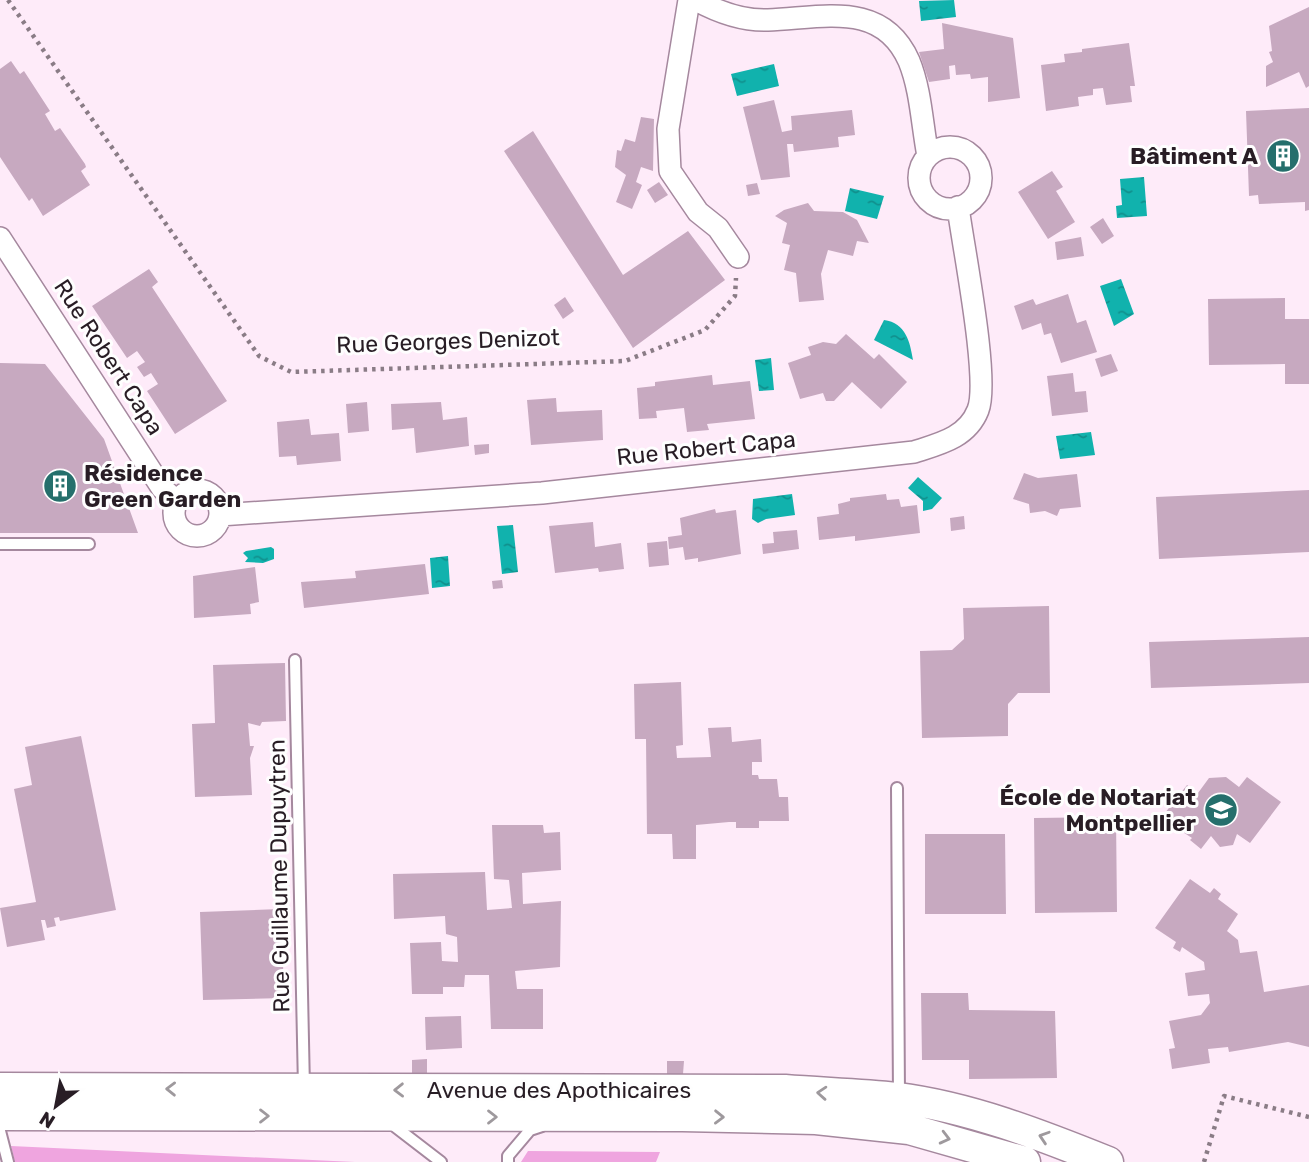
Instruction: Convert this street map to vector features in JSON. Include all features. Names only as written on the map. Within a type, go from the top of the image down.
[{"type":"main road","name":"Avenue des Apothicaires","points":[[0,1088],[304,1091],[785,1090],[899,1099],[954,1110],[1048,1138],[1108,1162]]},
{"type":"main road","name":"Avenue des Apothicaires","points":[[0,1115],[709,1117],[849,1122],[909,1129],[1025,1162]]},
{"type":"street","points":[[738,257],[718,228],[698,212],[670,171],[668,129],[696,0],[720,13],[766,20],[851,12],[880,25],[898,41],[909,60],[928,156]]},
{"type":"street","points":[[942,148],[957,148],[976,162],[981,178],[977,193],[958,207],[938,206],[923,193],[919,174],[928,156],[942,148]]},
{"type":"street","name":"Rue Robert Capa","points":[[220,515],[542,493],[914,452],[953,440],[978,409],[981,374],[958,207]]},
{"type":"street","name":"Rue Robert Capa","points":[[0,238],[162,488],[177,502]]},
{"type":"street","points":[[204,491],[216,500],[220,515],[209,533],[194,536],[177,524],[174,516],[177,502],[188,492],[204,491]]},
{"type":"lane","points":[[0,544],[89,544]]},
{"type":"lane","name":"Rue Guillaume Dupuytren","points":[[295,660],[304,1091]]},
{"type":"lane","points":[[897,788],[899,1099]]},
{"type":"lane","points":[[382,1116],[441,1162]]},
{"type":"lane","points":[[508,1162],[508,1156],[530,1130],[576,1116]]},
{"type":"lane","points":[[0,1131],[8,1162]]},
{"type":"path","name":"Rue Georges Denizot","points":[[8,0],[259,356],[291,372],[625,361],[705,330],[735,296],[738,257]]},
{"type":"path","points":[[1204,1162],[1224,1096],[1309,1117]]},
{"type":"shaded area","points":[[11,1146],[355,1162],[15,1162]]},
{"type":"shaded area","points":[[528,1151],[660,1152],[656,1162],[521,1162]]},
{"type":"water","points":[[954,0],[956,17],[921,21],[919,1]]},
{"type":"water","points":[[774,64],[779,86],[737,96],[731,74]]},
{"type":"water","points":[[1144,177],[1147,216],[1117,218],[1116,206],[1122,205],[1120,179]]},
{"type":"water","points":[[850,188],[884,196],[877,219],[845,211]]},
{"type":"water","points":[[1121,279],[1134,314],[1114,326],[1100,286]]},
{"type":"water","points":[[884,320],[897,325],[906,334],[913,360],[874,340]]},
{"type":"water","points":[[771,358],[774,390],[759,391],[755,360]]},
{"type":"water","points":[[1091,432],[1095,455],[1060,459],[1056,436]]},
{"type":"water","points":[[918,477],[942,498],[932,509],[923,511],[923,501],[908,488]]},
{"type":"water","points":[[792,494],[795,515],[766,519],[758,523],[752,519],[753,499]]},
{"type":"water","points":[[513,525],[518,572],[502,574],[497,526]]},
{"type":"water","points":[[271,547],[274,549],[274,559],[263,563],[245,562],[248,558],[243,553],[246,551]]},
{"type":"water","points":[[448,556],[450,586],[432,588],[430,558]]},
{"type":"building","points":[[1309,7],[1309,86],[1306,88],[1299,72],[1266,87],[1266,66],[1273,62],[1269,52],[1272,51],[1269,26]]},
{"type":"building","points":[[942,23],[1013,38],[1020,98],[988,102],[988,77],[971,79],[970,74],[956,75],[955,65],[949,66],[950,79],[929,82],[919,52],[944,49]]},
{"type":"building","points":[[1129,43],[1135,86],[1130,86],[1132,102],[1106,105],[1103,88],[1093,89],[1093,95],[1078,97],[1079,106],[1046,111],[1041,65],[1065,62],[1064,54],[1082,52],[1082,49]]},
{"type":"building","points":[[11,61],[20,74],[24,71],[50,111],[45,114],[55,131],[60,128],[85,164],[86,167],[81,171],[90,185],[43,216],[32,198],[29,201],[0,157],[0,69]]},
{"type":"building","points":[[774,100],[782,132],[792,130],[791,116],[852,110],[855,135],[838,137],[839,147],[794,152],[793,144],[787,144],[790,177],[761,180],[743,107]]},
{"type":"building","name":"Bâtiment A","points":[[1309,108],[1309,210],[1305,211],[1305,202],[1259,204],[1258,195],[1249,196],[1246,111]]},
{"type":"building","points":[[641,117],[654,119],[653,171],[641,167],[636,182],[642,185],[632,209],[616,202],[626,175],[615,167],[617,150],[621,151],[625,139],[635,142]]},
{"type":"building","points":[[533,131],[623,275],[688,231],[725,280],[633,348],[504,151]]},
{"type":"building","points":[[1052,171],[1063,187],[1056,191],[1075,222],[1048,239],[1018,192]]},
{"type":"building","points":[[659,182],[668,195],[655,203],[647,190]]},
{"type":"building","points":[[757,183],[760,194],[748,196],[746,185]]},
{"type":"building","points":[[808,203],[814,211],[843,212],[857,220],[869,243],[857,241],[853,256],[828,250],[821,274],[824,300],[799,302],[796,273],[784,270],[790,245],[782,243],[787,223],[775,216],[784,210]]},
{"type":"building","points":[[1103,218],[1114,236],[1102,244],[1090,227]]},
{"type":"building","points":[[1081,237],[1084,256],[1057,260],[1055,242]]},
{"type":"building","points":[[149,269],[158,282],[152,287],[227,401],[175,434],[147,391],[158,384],[151,373],[144,377],[137,367],[145,362],[137,351],[127,358],[92,306]]},
{"type":"building","points":[[1068,294],[1077,323],[1086,320],[1097,352],[1061,363],[1051,333],[1044,335],[1041,323],[1022,330],[1014,306],[1033,299],[1036,305]]},
{"type":"building","points":[[565,297],[574,311],[563,319],[554,305]]},
{"type":"building","points":[[1285,298],[1285,319],[1309,319],[1309,384],[1285,384],[1285,364],[1209,365],[1208,299]]},
{"type":"building","points":[[846,334],[874,359],[879,354],[907,382],[881,409],[852,382],[834,401],[826,401],[823,393],[800,399],[788,363],[811,355],[808,347],[823,342],[836,344]]},
{"type":"building","points":[[1111,354],[1118,371],[1101,377],[1095,359]]},
{"type":"building","name":"Résidence Green Garden","points":[[0,363],[45,364],[104,439],[138,533],[0,533]]},
{"type":"building","points":[[1073,373],[1075,392],[1086,391],[1088,412],[1052,416],[1047,376]]},
{"type":"building","points":[[712,375],[713,385],[750,381],[755,419],[707,424],[709,430],[687,432],[684,408],[656,411],[657,418],[639,419],[637,388],[655,386],[655,382]]},
{"type":"building","points":[[556,398],[557,412],[602,410],[603,440],[531,445],[527,400]]},
{"type":"building","points":[[367,402],[369,431],[348,433],[346,404]]},
{"type":"building","points":[[441,402],[443,420],[467,417],[469,446],[416,453],[414,428],[392,430],[391,404]]},
{"type":"building","points":[[309,419],[311,435],[339,433],[341,461],[297,465],[296,456],[279,457],[277,422]]},
{"type":"building","points":[[489,444],[489,453],[475,455],[474,445]]},
{"type":"building","points":[[1024,473],[1038,478],[1077,474],[1081,507],[1060,509],[1057,516],[1045,511],[1030,513],[1029,504],[1013,499]]},
{"type":"building","points":[[1309,490],[1309,552],[1159,559],[1156,497]]},
{"type":"building","points":[[886,494],[887,500],[899,499],[901,507],[917,505],[920,533],[855,541],[855,536],[819,540],[817,517],[839,514],[838,504],[850,501],[850,498]]},
{"type":"building","points":[[715,509],[716,513],[736,510],[741,554],[698,562],[698,558],[685,560],[683,547],[669,549],[668,537],[682,535],[680,518]]},
{"type":"building","points":[[964,516],[965,529],[951,531],[950,518]]},
{"type":"building","points":[[593,522],[595,547],[621,543],[624,569],[599,572],[598,568],[555,573],[549,526]]},
{"type":"building","points":[[797,530],[799,549],[763,554],[762,544],[774,543],[773,532]]},
{"type":"building","points":[[667,541],[669,565],[649,567],[647,543]]},
{"type":"building","points":[[425,564],[429,594],[304,608],[301,582],[356,578],[355,571]]},
{"type":"building","points":[[255,567],[259,602],[250,604],[251,614],[194,618],[193,576]]},
{"type":"building","points":[[502,580],[503,588],[493,589],[492,581]]},
{"type":"building","points":[[1049,606],[1050,693],[1018,693],[1008,704],[1008,736],[922,738],[920,651],[952,650],[964,639],[963,608]]},
{"type":"building","points":[[1309,637],[1309,683],[1151,688],[1149,642]]},
{"type":"building","points":[[285,663],[286,721],[262,722],[260,726],[248,723],[250,746],[254,746],[250,758],[252,795],[195,797],[192,724],[215,723],[213,665]]},
{"type":"building","points":[[681,682],[683,745],[676,746],[677,758],[711,757],[708,728],[731,727],[732,742],[761,739],[762,762],[752,762],[752,775],[758,775],[759,779],[777,779],[779,797],[788,797],[789,821],[759,821],[759,828],[736,828],[736,822],[696,825],[696,859],[673,859],[672,834],[647,834],[646,739],[635,739],[634,684]]},
{"type":"building","points":[[81,736],[116,910],[60,921],[59,917],[54,918],[56,926],[47,928],[45,920],[41,920],[45,940],[7,947],[0,908],[36,902],[14,789],[32,785],[25,747]]},
{"type":"building","name":"École de Notariat Montpellier","points":[[1226,777],[1239,787],[1247,777],[1281,802],[1250,843],[1237,834],[1233,845],[1220,847],[1211,836],[1201,849],[1190,840],[1192,838],[1161,818],[1187,785],[1198,793],[1209,778]]},
{"type":"building","points":[[1116,817],[1117,912],[1035,913],[1034,818]]},
{"type":"building","points":[[492,825],[543,825],[544,833],[560,832],[561,870],[522,873],[523,904],[561,901],[560,967],[515,971],[517,989],[543,989],[543,1029],[491,1029],[489,975],[465,975],[464,987],[443,987],[443,994],[412,994],[410,943],[441,942],[442,961],[458,962],[457,937],[446,934],[445,916],[394,919],[393,874],[485,872],[487,910],[512,908],[509,880],[494,879]]},
{"type":"building","points":[[925,834],[1005,834],[1006,914],[925,914]]},
{"type":"building","points":[[1190,879],[1210,893],[1214,888],[1221,894],[1218,899],[1238,914],[1227,931],[1238,940],[1240,953],[1257,951],[1264,992],[1309,985],[1309,1047],[1288,1042],[1229,1052],[1228,1047],[1208,1049],[1210,1063],[1172,1069],[1169,1049],[1175,1048],[1169,1021],[1201,1015],[1210,1003],[1209,994],[1188,996],[1185,973],[1205,970],[1204,962],[1182,947],[1180,952],[1173,948],[1176,942],[1155,928]]},
{"type":"building","points":[[280,909],[282,942],[287,942],[288,955],[288,962],[283,963],[284,998],[203,1000],[200,912]]},
{"type":"building","points":[[921,993],[968,993],[969,1010],[1055,1011],[1057,1078],[969,1079],[969,1060],[922,1060]]},
{"type":"building","points":[[461,1016],[462,1048],[426,1050],[425,1017]]},
{"type":"building","points":[[427,1059],[427,1073],[412,1074],[412,1060]]},
{"type":"building","points":[[667,1061],[684,1061],[683,1074],[667,1075]]},
{"type":"place","name":"Bâtiment A","points":[[1283,156]]},
{"type":"place","name":"Résidence Green Garden","points":[[60,486]]},
{"type":"place","name":"École de Notariat Montpellier","points":[[1221,810]]}]
